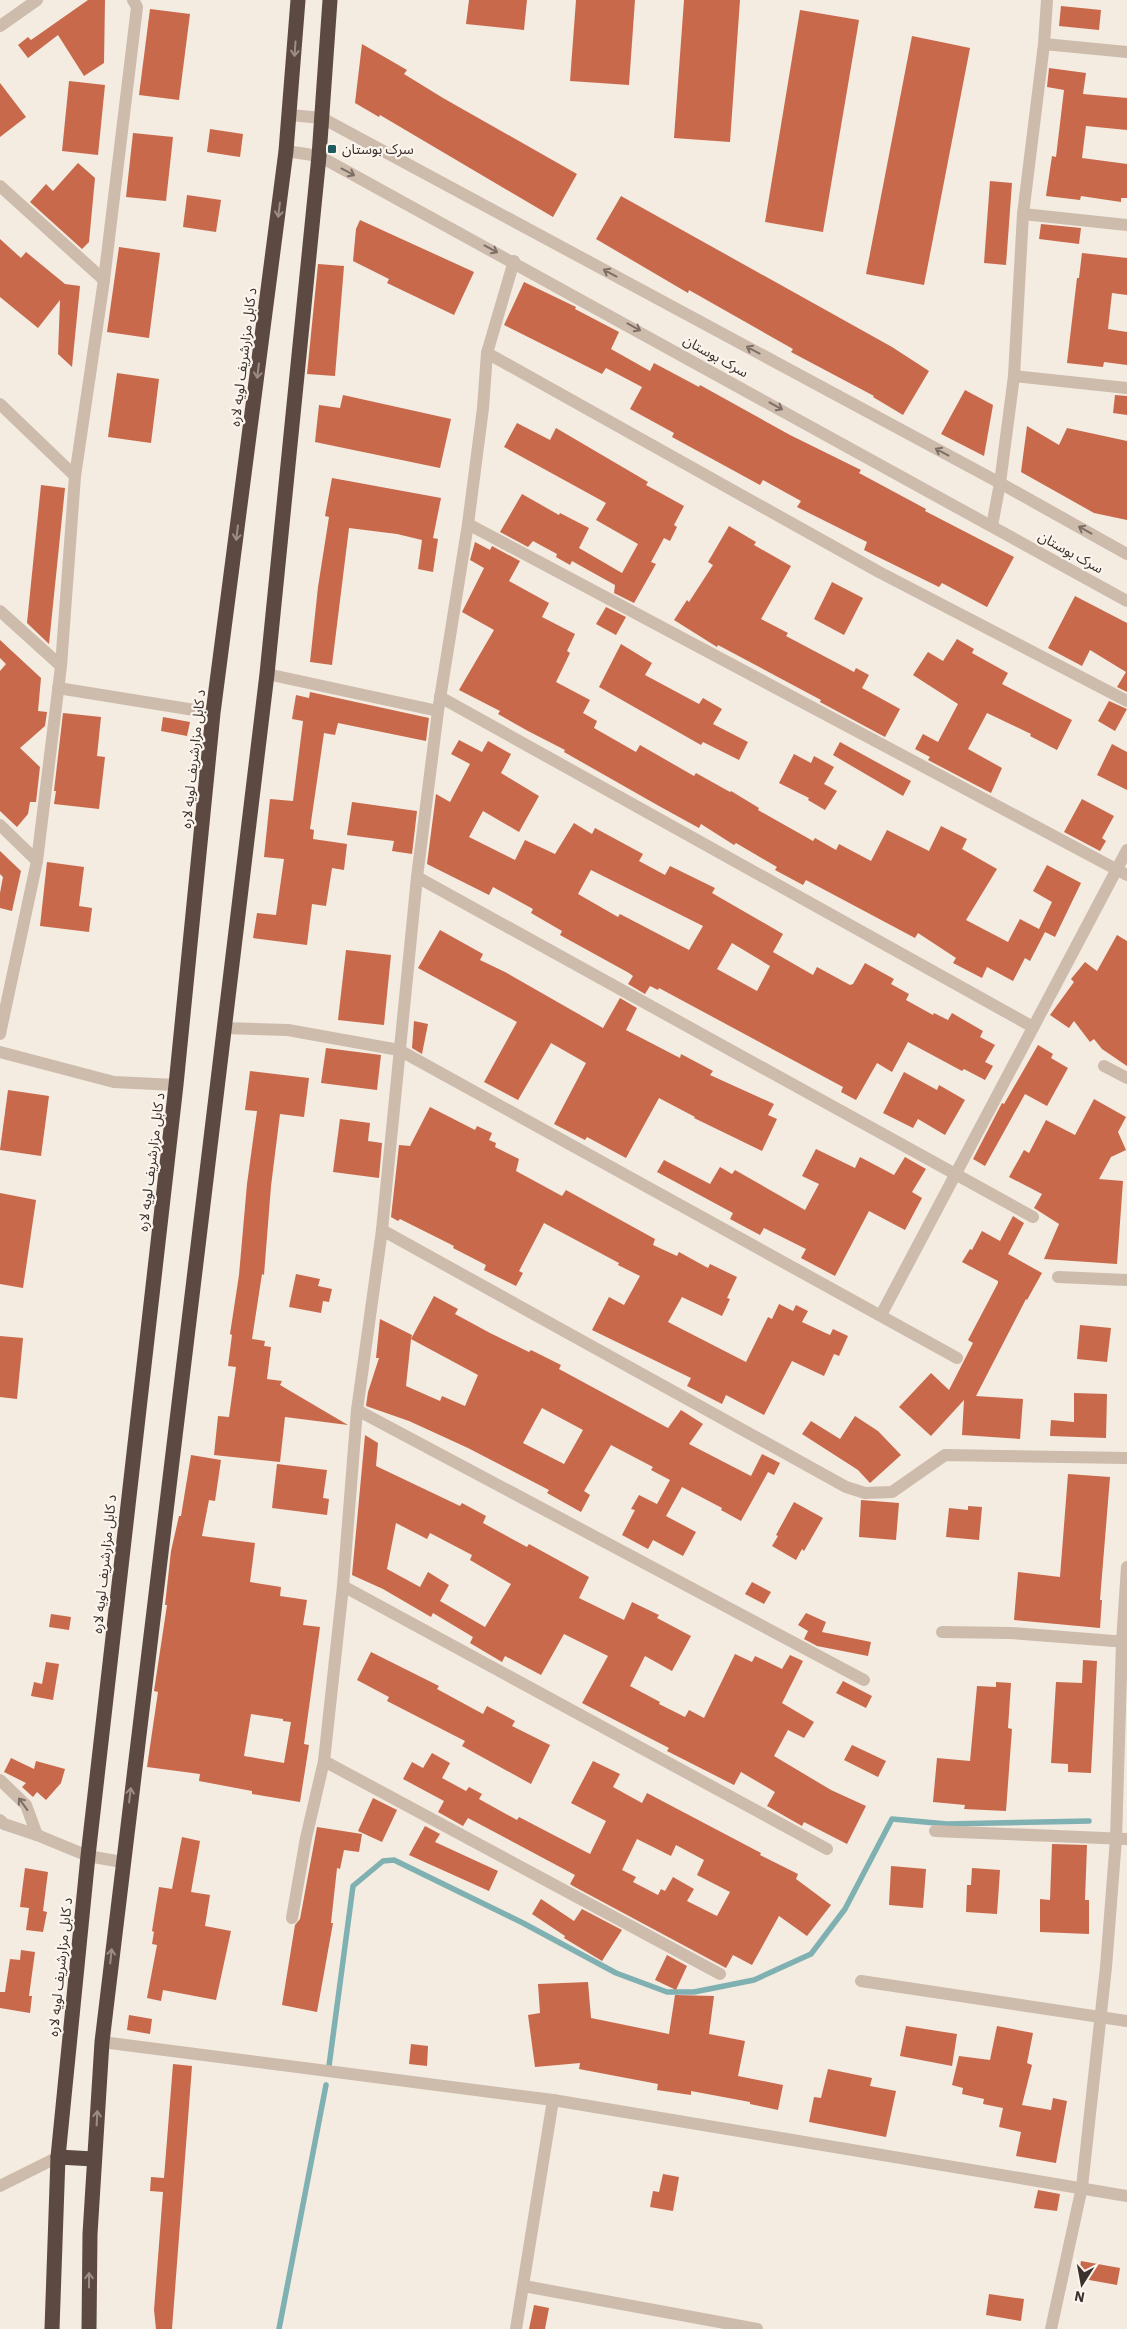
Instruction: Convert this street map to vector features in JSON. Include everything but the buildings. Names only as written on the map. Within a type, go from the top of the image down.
[{"type":"highway","name":"د کابل مزارشریف لویه لاره","points":[[52,2329],[58,2157],[88,1856],[176,1085],[213,713],[286,151],[298,0]]},
{"type":"highway","points":[[89,2329],[90,2234],[102,2042],[122,1862],[267,674],[319,156],[330,0]]},
{"type":"highway","points":[[58,2157],[94,2159]]},
{"type":"street","points":[[0,26],[37,0]]},
{"type":"street","points":[[0,1034],[37,861],[61,666],[75,476],[104,280],[138,7],[133,0]]},
{"type":"street","points":[[992,526],[1000,483],[1014,376],[1023,214],[1044,44],[1047,0]]},
{"type":"street","points":[[1044,44],[1127,52]]},
{"type":"street","name":"سرک بوستان","points":[[290,115],[322,118],[1000,483],[1127,554]]},
{"type":"street","name":"سرک بوستان","points":[[286,151],[319,156],[514,261],[1127,601]]},
{"type":"street","points":[[0,186],[104,280]]},
{"type":"street","points":[[1023,214],[1127,224]]},
{"type":"street","points":[[292,1918],[306,1838],[324,1761],[343,1586],[357,1410],[382,1230],[417,877],[438,711],[468,524],[483,408],[487,353],[514,261]]},
{"type":"street","points":[[487,353],[879,572],[1127,701]]},
{"type":"street","points":[[1014,376],[1127,388]]},
{"type":"street","points":[[0,404],[75,476]]},
{"type":"street","points":[[468,524],[1122,873]]},
{"type":"street","points":[[0,611],[61,666]]},
{"type":"street","points":[[267,674],[438,711]]},
{"type":"street","points":[[58,688],[213,713]]},
{"type":"street","points":[[440,697],[1032,1027]]},
{"type":"street","points":[[0,825],[37,861]]},
{"type":"street","points":[[882,1316],[1032,1027],[1122,873],[1127,850]]},
{"type":"street","points":[[417,877],[1033,1217]]},
{"type":"street","points":[[224,1028],[288,1030],[399,1050],[957,1358]]},
{"type":"street","points":[[0,1052],[114,1082],[176,1085]]},
{"type":"street","points":[[1104,1066],[1127,1078]]},
{"type":"street","points":[[382,1230],[846,1487],[866,1493],[892,1492],[945,1455],[1127,1458]]},
{"type":"street","points":[[1058,1277],[1127,1280]]},
{"type":"street","points":[[357,1410],[864,1680]]},
{"type":"street","points":[[1051,2329],[1082,2188],[1122,1839],[1124,1642],[1127,1567]]},
{"type":"street","points":[[343,1586],[826,1849]]},
{"type":"street","points":[[942,1632],[1011,1633],[1124,1642]]},
{"type":"street","points":[[324,1761],[720,1974]]},
{"type":"street","points":[[0,1780],[26,1805],[37,1835]]},
{"type":"street","points":[[0,1820],[4,1824],[88,1856],[122,1862]]},
{"type":"street","points":[[935,1831],[1122,1839]]},
{"type":"street","points":[[861,1981],[1127,2021]]},
{"type":"street","points":[[102,2042],[553,2100],[1127,2196]]},
{"type":"street","points":[[516,2329],[553,2100]]},
{"type":"street","points":[[0,2186],[58,2157]]},
{"type":"street","points":[[524,2286],[757,2329]]},
{"type":"waterway","points":[[329,2066],[353,1886],[383,1861],[394,1860],[523,1923],[616,1973],[667,1992],[694,1992],[754,1980],[811,1954],[845,1909],[892,1819],[947,1824],[1089,1821]]},
{"type":"waterway","points":[[279,2329],[326,2085]]},
{"type":"place","name":"سرک بوستان","points":[[332,149]]}]
